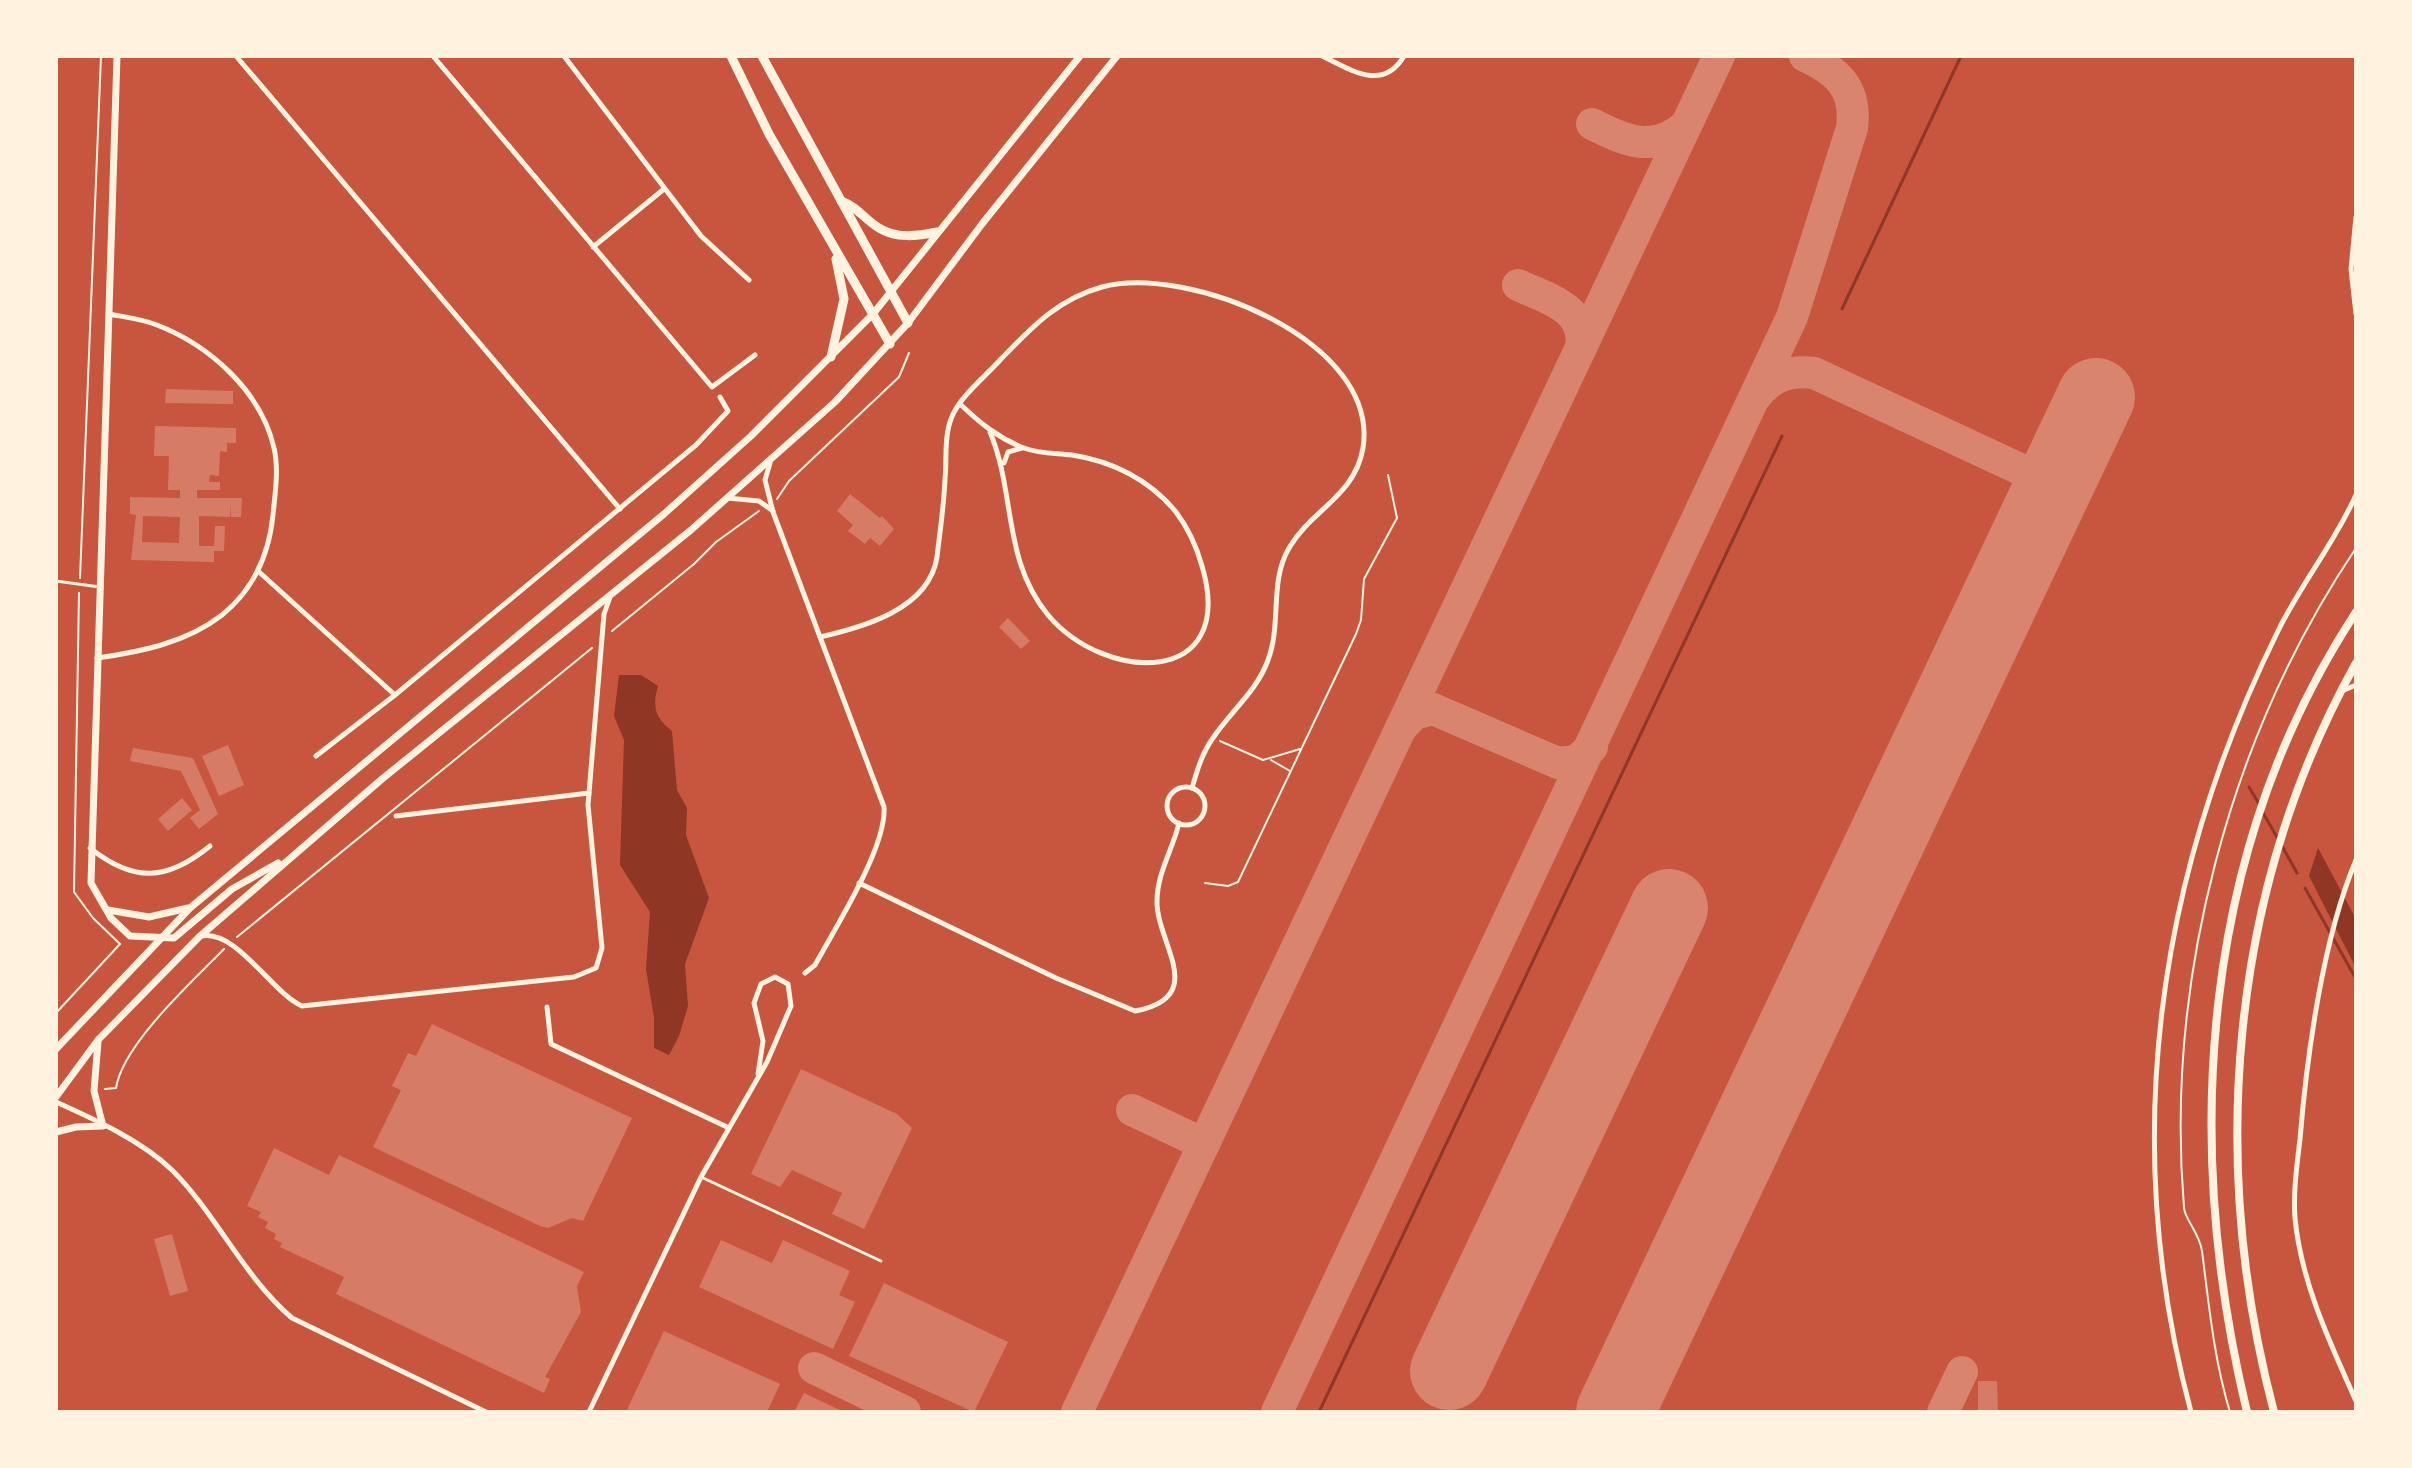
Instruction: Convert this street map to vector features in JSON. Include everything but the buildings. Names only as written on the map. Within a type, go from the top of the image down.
[{"type":"main road","points":[[731,56],[769,134],[890,344]]},
{"type":"main road","points":[[762,56],[908,323]]},
{"type":"main road","points":[[841,201],[857,207],[879,228],[897,234],[914,236],[937,232]]},
{"type":"main road","points":[[831,357],[844,299],[835,251]]},
{"type":"main road","points":[[2247,1412],[2219,1273],[2210,1143],[2211,1076],[2221,979],[2235,903],[2255,826],[2314,686],[2356,612]]},
{"type":"main road","points":[[2274,1412],[2256,1337],[2245,1272],[2236,1142],[2246,985],[2268,878],[2291,808],[2340,692],[2356,663]]},
{"type":"street","points":[[117,56],[91,883],[114,923],[130,936],[157,939],[182,935],[232,889],[291,856]]},
{"type":"street","points":[[236,56],[620,509]]},
{"type":"street","points":[[433,56],[712,387],[755,355]]},
{"type":"street","points":[[564,56],[701,236],[749,280]]},
{"type":"street","points":[[56,1049],[157,939],[190,908],[664,514],[751,436],[873,314],[1080,56]]},
{"type":"street","points":[[486,1412],[292,1318],[267,1297],[172,1170],[56,1100],[98,1040],[199,937],[291,856],[770,463],[908,323],[982,224],[1117,56]]},
{"type":"street","points":[[1322,56],[1373,78],[1387,75],[1404,56]]},
{"type":"street","points":[[593,247],[664,189]]},
{"type":"street","points":[[2356,217],[2351,269],[2356,314]]},
{"type":"street","points":[[820,637],[880,620],[919,592],[930,578],[939,543],[948,430],[960,404],[1055,306],[1104,286],[1129,283],[1181,287],[1248,309],[1296,332],[1346,380],[1356,397],[1362,421],[1363,446],[1358,466],[1341,495],[1305,527],[1289,547],[1279,576],[1278,618],[1269,658],[1255,686],[1212,739],[1192,788]]},
{"type":"street","points":[[97,658],[137,653],[179,639],[221,616],[243,594],[258,571],[271,540],[276,491],[274,449],[260,413],[236,378],[209,354],[155,324],[109,314]]},
{"type":"street","points":[[316,756],[395,695],[620,509],[725,417],[728,411],[720,397]]},
{"type":"street","points":[[960,404],[990,432],[1024,448],[1044,454],[1086,457],[1121,469],[1147,485],[1176,512],[1200,559],[1209,588],[1211,612],[1194,646],[1163,662],[1123,660],[1085,644],[1059,626],[1038,601],[1014,546],[1003,464],[990,432]]},
{"type":"street","points":[[1003,464],[1008,452],[1024,448]]},
{"type":"street","points":[[770,463],[765,480],[769,505],[881,795],[884,824],[859,883],[815,965],[805,973]]},
{"type":"street","points":[[2191,1412],[2166,1301],[2156,1209],[2154,1116],[2162,990],[2178,905],[2200,821],[2236,726],[2278,632],[2356,495]]},
{"type":"street","points":[[727,499],[751,499],[769,505]]},
{"type":"street","points":[[258,571],[395,695]]},
{"type":"street","points":[[199,937],[214,936],[229,944],[291,1001],[302,1006],[533,982],[590,971],[602,956],[589,793],[602,640],[610,596]]},
{"type":"street","points":[[2340,692],[2356,685]]},
{"type":"street","points":[[1192,788],[1201,795],[1204,812],[1191,824],[1179,823],[1167,809],[1169,797],[1178,789],[1192,788]]},
{"type":"street","points":[[396,816],[589,793]]},
{"type":"street","points":[[859,883],[1123,1008],[1147,1009],[1170,993],[1176,975],[1173,956],[1159,922],[1157,901],[1159,881],[1179,823]]},
{"type":"street","points":[[90,847],[117,868],[143,874],[181,868],[210,846]]},
{"type":"street","points":[[2356,860],[2349,876],[2325,973],[2303,1102],[2294,1198],[2313,1299],[2356,1401]]},
{"type":"street","points":[[108,910],[149,917],[190,908]]},
{"type":"street","points":[[589,1412],[701,1177],[767,1062],[791,1006],[788,984],[775,977],[761,984],[754,1003],[763,1041],[758,1074]]},
{"type":"street","points":[[547,1007],[551,1044],[727,1127]]},
{"type":"street","points":[[98,1040],[94,1091],[103,1126]]},
{"type":"street","points":[[56,1132],[76,1127],[103,1126]]},
{"type":"lane","points":[[56,581],[100,587]]},
{"type":"lane","points":[[701,1177],[881,1261]]},
{"type":"path","points":[[56,1013],[120,944],[93,918],[74,892],[79,584],[101,56]]},
{"type":"path","points":[[116,1088],[119,1070],[171,1003],[229,944],[366,828],[602,640],[716,542],[769,505],[789,481],[899,377],[909,353]]},
{"type":"path","points":[[1205,883],[1228,886],[1238,882],[1361,620],[1364,579],[1397,518],[1388,475]]},
{"type":"path","points":[[1212,739],[1263,760],[1301,749]]},
{"type":"path","points":[[1270,759],[1290,771]]},
{"type":"shaded area","points":[[619,675],[641,675],[658,686],[655,706],[659,717],[672,731],[677,790],[687,808],[686,835],[709,898],[685,964],[688,1006],[679,1036],[669,1055],[654,1048],[654,1018],[646,969],[650,912],[620,865],[624,740],[614,716]]},
{"type":"shaded area","points":[[2318,848],[2356,919],[2356,968],[2309,876]]},
{"type":"waterway","points":[[1842,309],[1961,56]]},
{"type":"waterway","points":[[1319,1412],[1782,436]]},
{"type":"waterway","points":[[2249,787],[2259,804]]},
{"type":"waterway","points":[[2262,811],[2278,839]]},
{"type":"waterway","points":[[2282,846],[2297,873]]},
{"type":"waterway","points":[[2305,888],[2356,979]]},
{"type":"taxiway","points":[[1077,1412],[1719,56]]},
{"type":"taxiway","points":[[1277,1412],[1792,317],[1852,128],[1853,114],[1843,83],[1827,68],[1805,56]]},
{"type":"taxiway","points":[[1592,124],[1640,142],[1663,139],[1686,125]]},
{"type":"taxiway","points":[[1518,285],[1553,301],[1572,314],[1581,334],[1581,348]]},
{"type":"taxiway","points":[[1756,396],[1782,376],[1814,373],[2054,485]]},
{"type":"taxiway","points":[[1401,728],[1414,714],[1433,709],[1558,763],[1576,761],[1592,747]]},
{"type":"taxiway","points":[[1132,1110],[1204,1144]]},
{"type":"taxiway","points":[[814,1368],[905,1412]]},
{"type":"taxiway","points":[[1943,1412],[1962,1372]]},
{"type":"runway","points":[[1615,1412],[2096,397]]},
{"type":"runway","points":[[1449,1371],[1669,908]]}]
